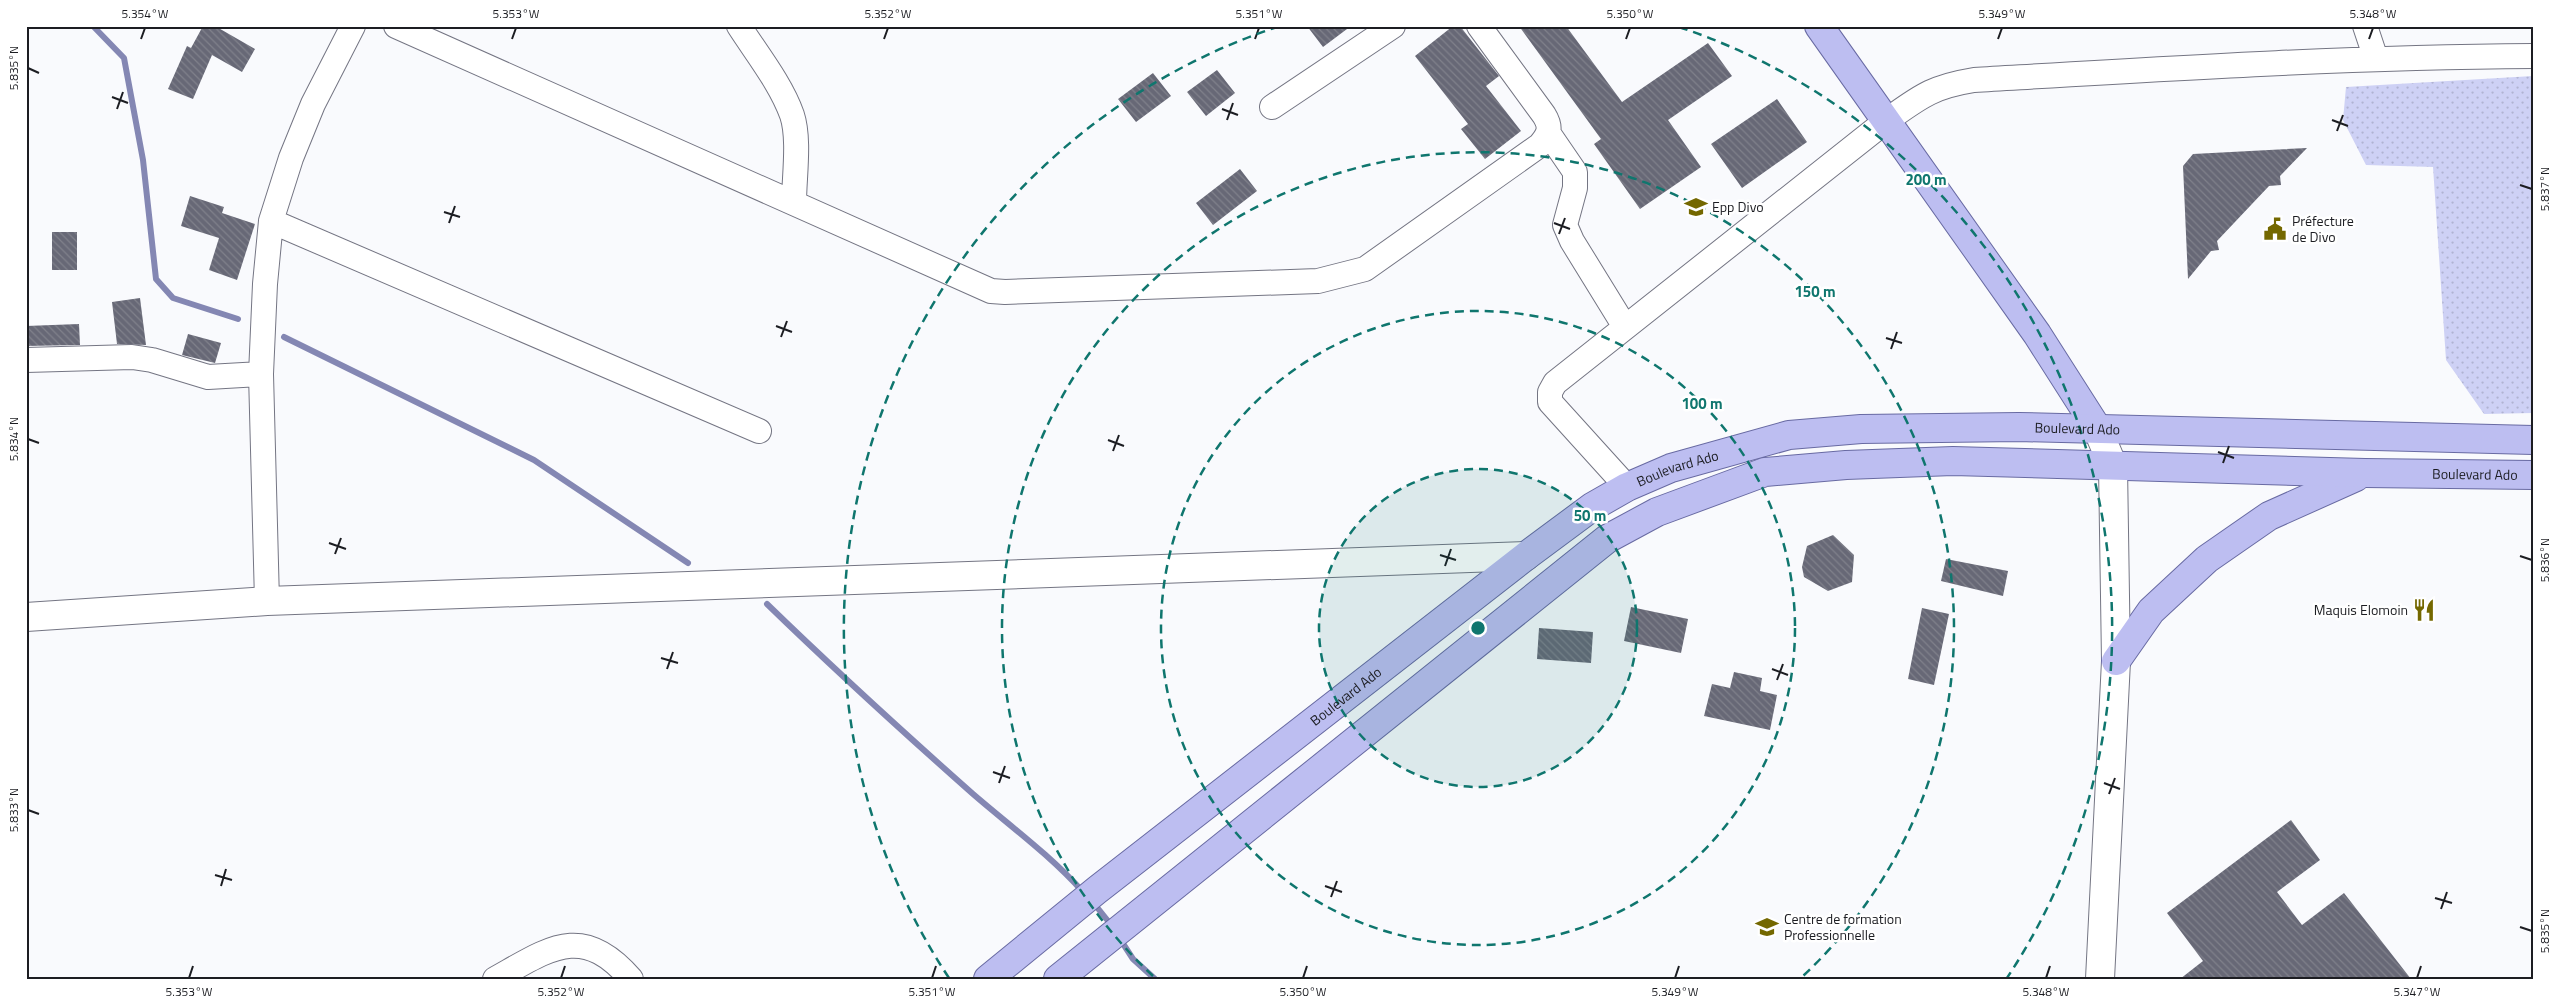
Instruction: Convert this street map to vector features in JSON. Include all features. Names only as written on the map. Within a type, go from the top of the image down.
[{"type":"main road","points":[[1819,26],[2036,334],[2097,428]]},
{"type":"main road","name":"Boulevard Ado","points":[[988,979],[1097,890],[1526,556],[1592,507],[1627,486],[1671,468],[1789,435],[1861,429],[2097,428],[2533,440]]},
{"type":"main road","name":"Boulevard Ado","points":[[1058,979],[1607,539],[1657,512],[1765,472],[1953,461],[2365,473],[2533,475]]},
{"type":"main road","points":[[2116,662],[2151,611],[2207,559],[2269,516],[2365,473]]},
{"type":"street","points":[[267,601],[261,374],[265,284],[271,221],[291,158],[313,104],[353,26]]},
{"type":"street","points":[[396,26],[991,291],[1318,281],[1365,269],[1540,145],[1549,134]]},
{"type":"street","points":[[739,26],[784,97],[792,116],[795,132],[794,203]]},
{"type":"street","points":[[1272,107],[1393,26]]},
{"type":"street","points":[[1479,26],[1544,115],[1549,124],[1549,134],[1575,172],[1575,188],[1565,225],[1572,241],[1625,327]]},
{"type":"street","points":[[2365,26],[2376,59]]},
{"type":"street","points":[[1627,486],[1550,402],[1550,392],[1555,383],[1886,121],[1928,92],[1944,85],[1974,80],[2376,59],[2533,56]]},
{"type":"street","points":[[271,221],[759,431]]},
{"type":"street","points":[[26,360],[132,357],[152,360],[208,377],[261,374]]},
{"type":"street","points":[[2097,428],[2114,466],[2116,662],[2100,979]]},
{"type":"street","points":[[26,617],[267,601],[1526,556]]},
{"type":"street","points":[[495,979],[549,949],[578,944],[601,952],[631,979]]},
{"type":"shaded area","points":[[2533,76],[2533,413],[2484,414],[2446,360],[2433,167],[2366,165],[2343,120],[2346,87]]},
{"type":"building","points":[[203,26],[215,26],[255,49],[242,72],[212,55],[193,99],[168,89],[187,46],[191,48]]},
{"type":"building","points":[[1307,26],[1351,26],[1323,47]]},
{"type":"building","points":[[1453,26],[1460,26],[1499,76],[1486,86],[1521,131],[1485,159],[1461,129],[1468,124],[1415,56]]},
{"type":"building","points":[[1519,26],[1566,26],[1622,102],[1708,43],[1732,76],[1668,120],[1701,167],[1640,209],[1594,144],[1601,139]]},
{"type":"building","points":[[1217,70],[1235,93],[1206,116],[1187,92]]},
{"type":"building","points":[[1153,73],[1171,96],[1136,122],[1118,99]]},
{"type":"building","points":[[1777,99],[1807,142],[1742,188],[1711,144]]},
{"type":"building","points":[[2307,148],[2280,176],[2281,185],[2269,186],[2217,241],[2219,250],[2211,251],[2188,279],[2183,166],[2193,154]]},
{"type":"building","points":[[1240,169],[1257,191],[1213,225],[1196,203]]},
{"type":"building","points":[[190,196],[224,207],[222,213],[255,224],[237,280],[209,270],[219,238],[181,226]]},
{"type":"building","points":[[52,232],[77,232],[77,270],[52,270]]},
{"type":"building","points":[[140,298],[146,345],[117,344],[112,302]]},
{"type":"building","points":[[79,324],[80,345],[26,346],[26,326]]},
{"type":"building","points":[[188,334],[221,343],[215,363],[182,355]]},
{"type":"building","points":[[1833,535],[1854,555],[1852,582],[1828,591],[1804,577],[1802,567],[1807,546]]},
{"type":"building","points":[[1946,559],[2008,571],[2003,596],[1941,581]]},
{"type":"building","points":[[1631,607],[1688,619],[1681,653],[1624,641]]},
{"type":"building","points":[[1922,608],[1949,614],[1934,685],[1908,679]]},
{"type":"building","points":[[1539,628],[1593,632],[1591,663],[1537,659]]},
{"type":"building","points":[[1734,672],[1762,678],[1760,691],[1777,695],[1770,730],[1704,716],[1712,684],[1730,688]]},
{"type":"building","points":[[2291,820],[2320,860],[2277,892],[2302,925],[2344,893],[2411,979],[2180,979],[2203,961],[2167,913]]},
{"type":"waterway","points":[[93,26],[124,58],[143,160],[156,279],[173,298],[238,319]]},
{"type":"waterway","points":[[284,337],[534,460],[688,563]]},
{"type":"waterway","points":[[767,604],[895,724],[973,794],[1043,853],[1083,892]]},
{"type":"waterway","points":[[1092,901],[1112,926]]},
{"type":"waterway","points":[[1120,939],[1133,959],[1155,979]]},
{"type":"place","name":"Epp Divo","points":[[1696,207]]},
{"type":"place","name":"Préfecture de Divo","points":[[2275,229]]},
{"type":"place","name":"Maquis Elomoin","points":[[2424,610]]},
{"type":"place","name":"Centre de formation Professionnelle","points":[[1767,927]]}]
